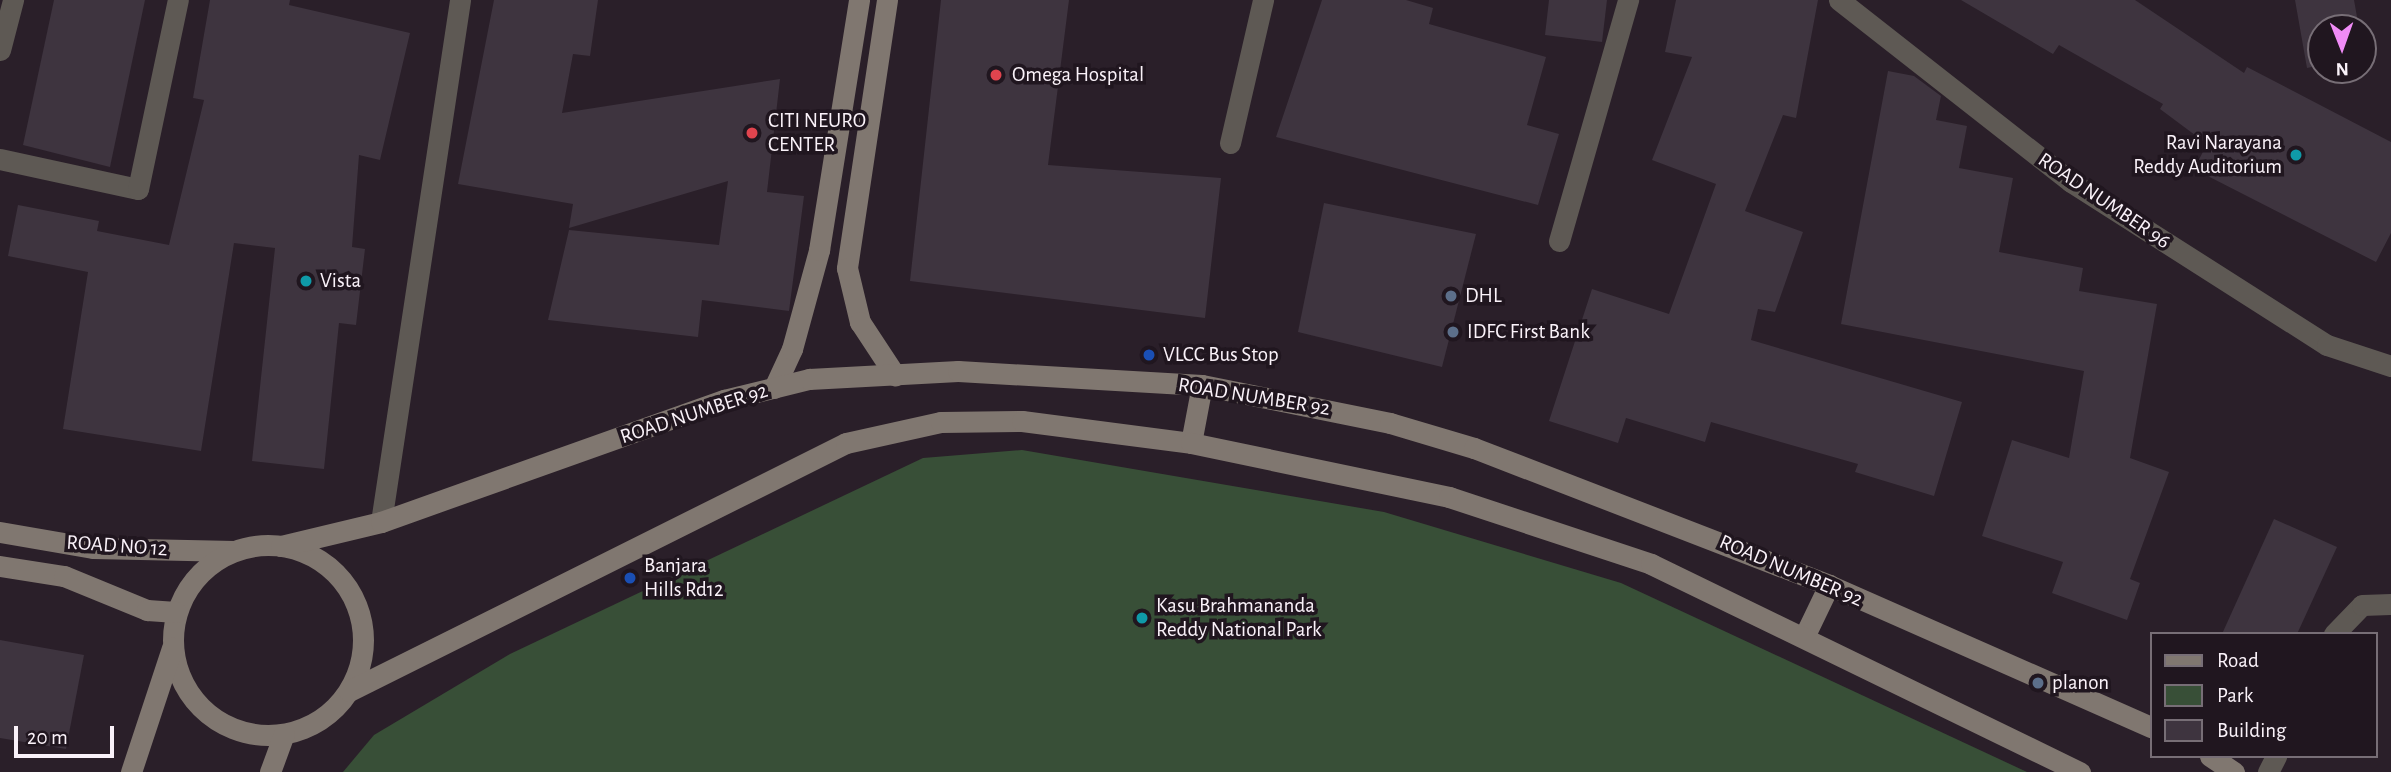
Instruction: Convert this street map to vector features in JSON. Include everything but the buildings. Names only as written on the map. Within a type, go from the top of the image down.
[{"type":"main road","points":[[774,388],[792,349],[819,250],[859,0]]},
{"type":"main road","points":[[887,0],[847,268],[860,321],[895,374]]},
{"type":"main road","name":"ROAD NUMBER 92","points":[[281,546],[381,522],[724,400],[809,379],[958,371],[1202,385],[1390,423],[1474,449],[1829,586],[2150,727]]},
{"type":"main road","points":[[1191,443],[1202,385]]},
{"type":"main road","points":[[349,691],[846,443],[941,422],[1022,421],[1191,443],[1449,497],[1651,564],[2080,772]]},
{"type":"main road","name":"ROAD NO 12","points":[[0,532],[93,548],[234,551]]},
{"type":"main road","points":[[131,772],[172,646],[176,612],[198,575],[234,551],[281,546],[311,555],[337,574],[354,600],[363,630],[361,662],[349,691],[331,711],[284,734],[252,734],[222,724],[180,678],[172,646]]},
{"type":"main road","points":[[0,566],[64,576],[147,610],[176,612]]},
{"type":"main road","points":[[1804,637],[1829,586]]},
{"type":"main road","points":[[271,772],[284,734]]},
{"type":"main road","points":[[2213,758],[2234,772]]},
{"type":"street","points":[[0,50],[13,0]]},
{"type":"street","points":[[0,159],[138,189],[178,0]]},
{"type":"street","points":[[381,522],[460,0]]},
{"type":"street","points":[[1230,143],[1263,0]]},
{"type":"street","points":[[1559,241],[1628,0]]},
{"type":"street","name":"ROAD NUMBER 96","points":[[1839,0],[2071,182],[2327,345],[2391,366]]},
{"type":"street","points":[[2336,632],[2362,606],[2391,604]]},
{"type":"green space","name":"Kasu Brahmananda Reddy National Park","points":[[1022,450],[1384,512],[1621,583],[2027,772],[343,772],[374,735],[510,654],[923,458]]},
{"type":"place","name":"Omega Hospital","points":[[996,75]]},
{"type":"place","name":"CITI NEURO CENTER","points":[[752,133]]},
{"type":"place","name":"Ravi Narayana Reddy Auditorium","points":[[2296,155]]},
{"type":"place","name":"Vista","points":[[306,281]]},
{"type":"place","name":"DHL","points":[[1451,296]]},
{"type":"place","name":"IDFC First Bank","points":[[1453,332]]},
{"type":"place","name":"VLCC Bus Stop","points":[[1149,355]]},
{"type":"place","name":"Banjara Hills Rd12","points":[[630,578]]},
{"type":"place","name":"Kasu Brahmananda Reddy National Park","points":[[1142,618]]},
{"type":"place","name":"planon","points":[[2038,683]]}]
